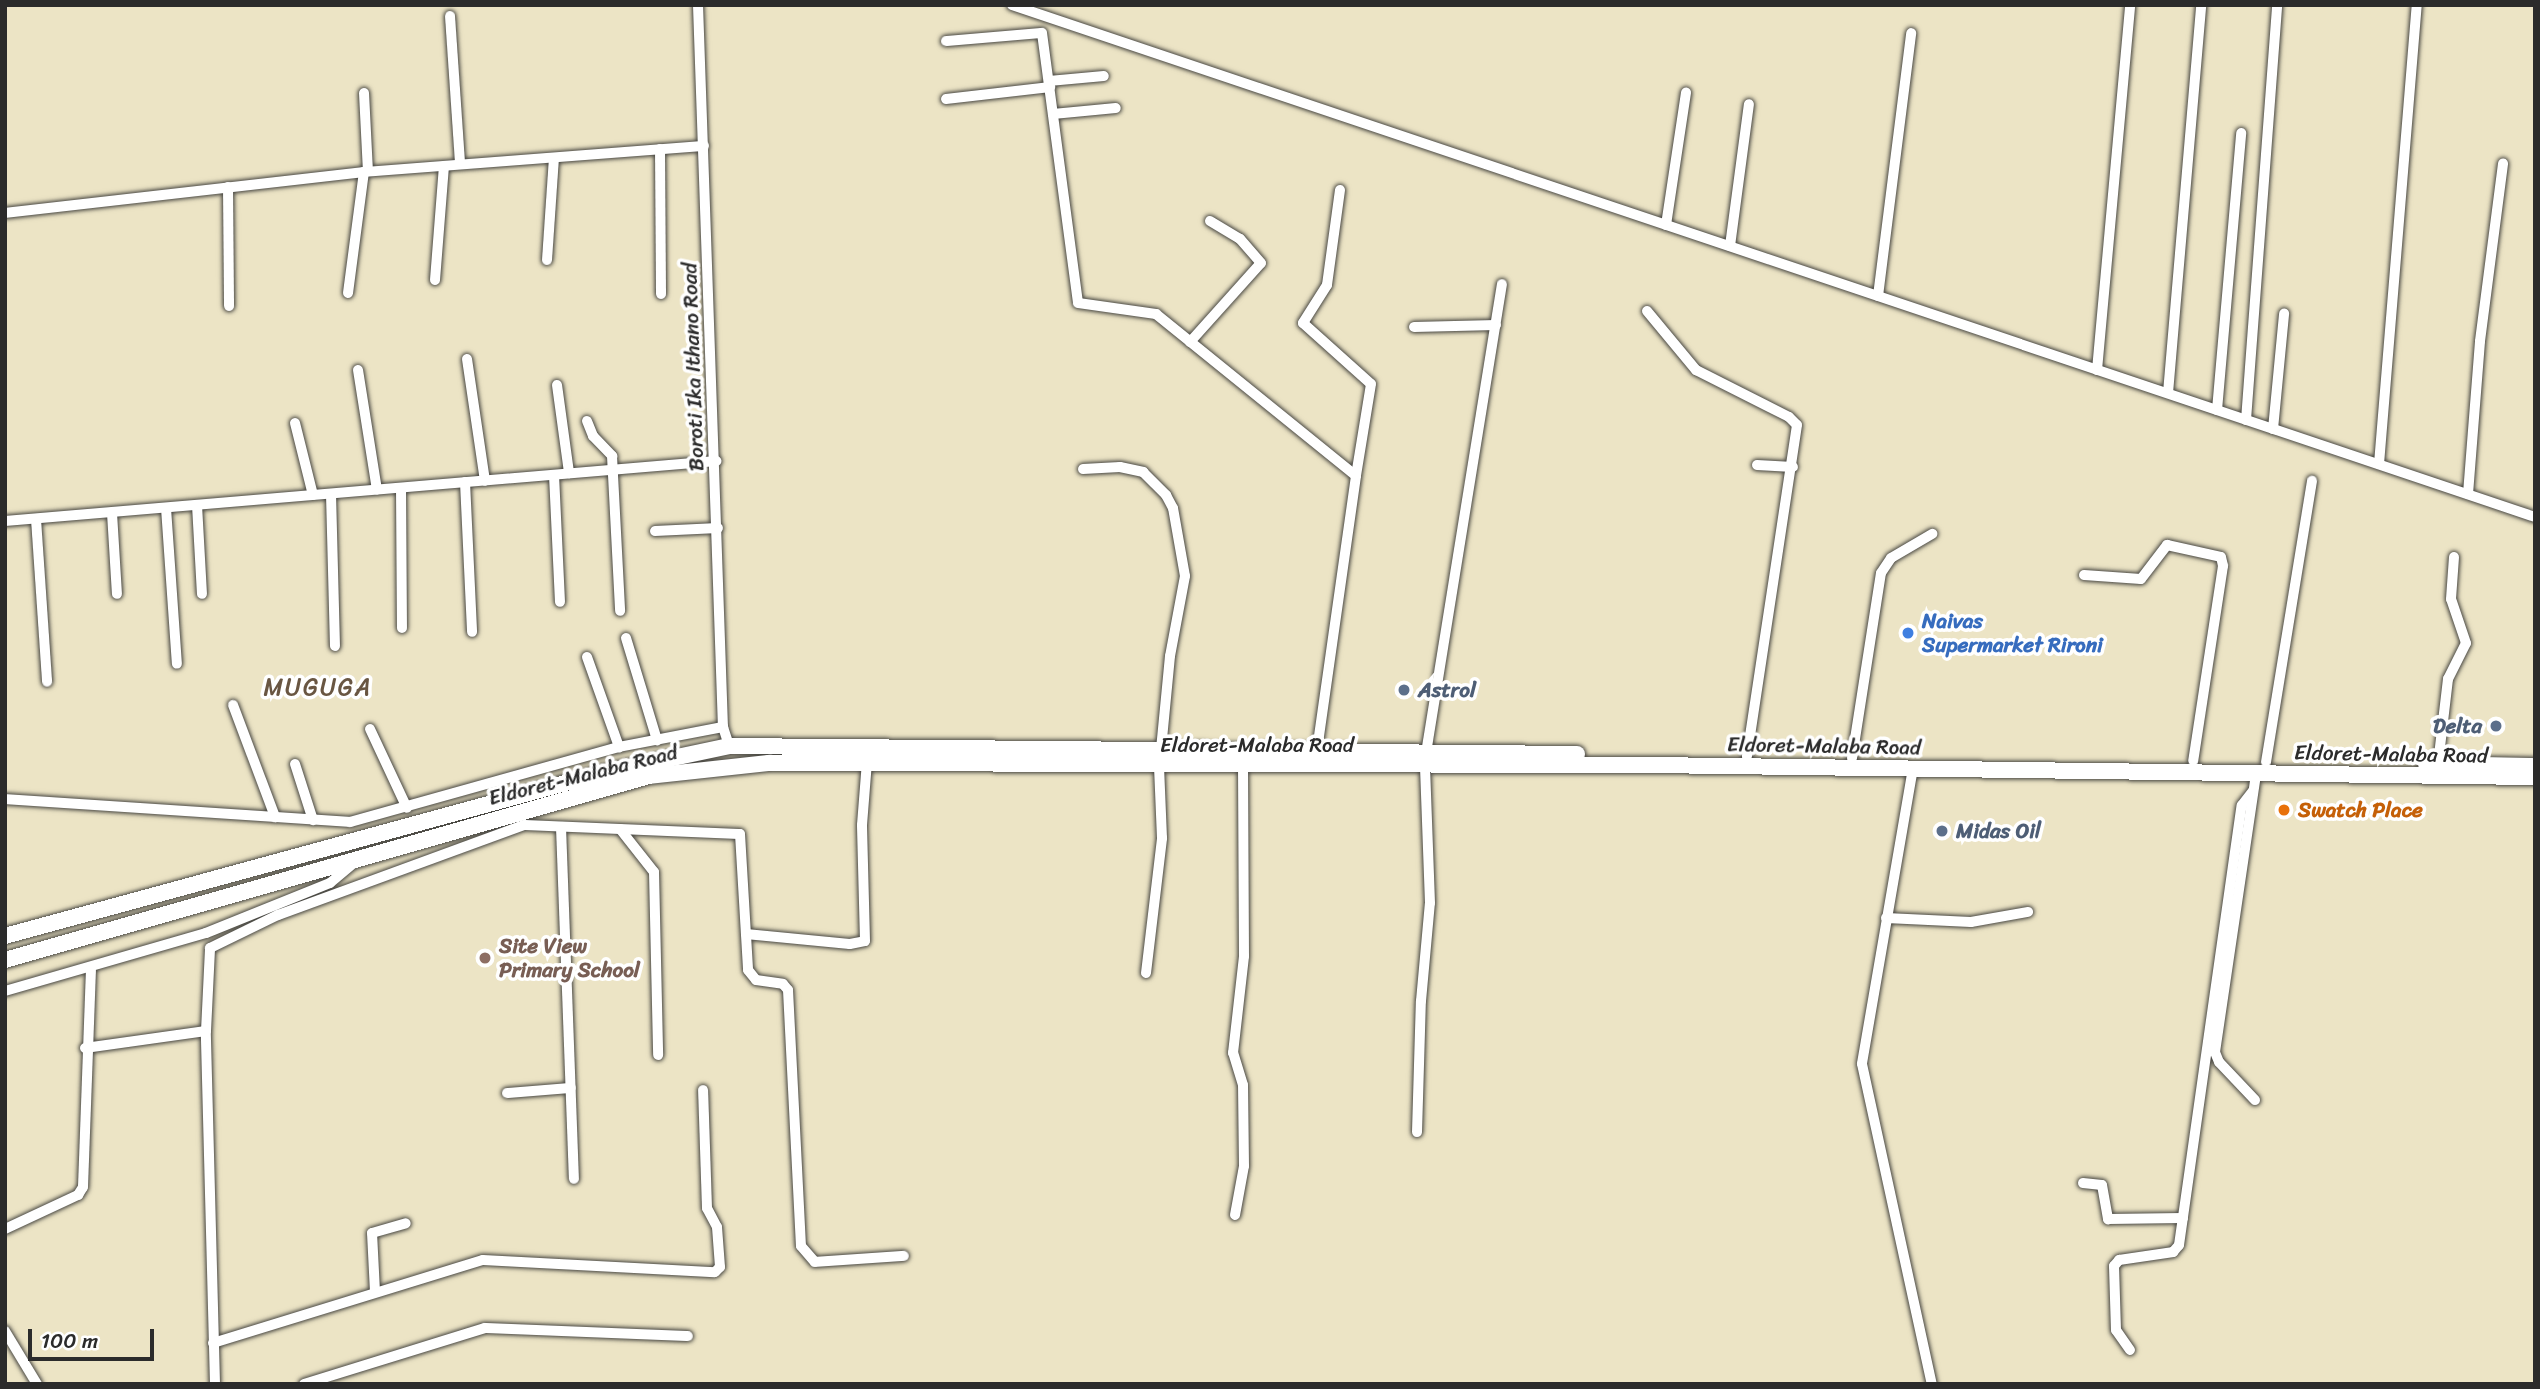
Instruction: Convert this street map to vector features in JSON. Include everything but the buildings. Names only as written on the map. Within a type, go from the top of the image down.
[{"type":"highway","name":"Eldoret-Malaba Road","points":[[5,936],[589,776],[729,746],[1160,758],[1243,766],[1425,759],[1747,756],[2193,761],[2261,768],[2535,777]]},
{"type":"highway","name":"Eldoret-Malaba Road","points":[[5,960],[649,776],[756,764],[1160,758],[1317,751],[1425,759],[1913,768],[2261,768],[2438,764],[2535,766]]},
{"type":"street","name":"Boroti Ika Ithano Road","points":[[698,5],[716,461],[723,727],[729,746]]},
{"type":"street","points":[[1012,5],[2535,517]]},
{"type":"street","points":[[2097,370],[2130,5]]},
{"type":"street","points":[[2168,393],[2201,5]]},
{"type":"street","points":[[2246,420],[2277,5]]},
{"type":"street","points":[[2379,464],[2417,5]]},
{"type":"street","points":[[450,16],[460,164]]},
{"type":"street","points":[[946,40],[1039,32],[1049,84],[1078,303],[1152,312],[1356,476]]},
{"type":"street","points":[[1878,296],[1911,33]]},
{"type":"street","points":[[946,99],[1104,76]]},
{"type":"street","points":[[348,293],[366,172],[364,93]]},
{"type":"street","points":[[1666,225],[1686,93]]},
{"type":"street","points":[[1730,246],[1749,104]]},
{"type":"street","points":[[1053,114],[1116,108]]},
{"type":"street","points":[[2217,410],[2241,134]]},
{"type":"street","points":[[5,213],[366,172],[704,146]]},
{"type":"street","points":[[660,149],[661,294]]},
{"type":"street","points":[[547,260],[554,158]]},
{"type":"street","points":[[2468,494],[2480,341],[2503,163]]},
{"type":"street","points":[[435,280],[444,166]]},
{"type":"street","points":[[228,187],[229,306]]},
{"type":"street","points":[[1317,751],[1371,384],[1303,323],[1327,285],[1340,190]]},
{"type":"street","points":[[1190,342],[1261,263],[1240,239],[1210,221]]},
{"type":"street","points":[[1418,1132],[1421,1001],[1430,903],[1425,759],[1502,284]]},
{"type":"street","points":[[1647,311],[1696,370],[1795,422],[1798,430],[1747,756]]},
{"type":"street","points":[[2273,429],[2284,314]]},
{"type":"street","points":[[1413,327],[1496,325]]},
{"type":"street","points":[[467,359],[485,481]]},
{"type":"street","points":[[358,370],[377,490]]},
{"type":"street","points":[[557,385],[569,473]]},
{"type":"street","points":[[587,421],[593,436],[612,456],[620,611]]},
{"type":"street","points":[[295,423],[313,495]]},
{"type":"street","points":[[5,521],[716,461]]},
{"type":"street","points":[[1757,466],[1793,467]]},
{"type":"street","points":[[1083,469],[1120,467],[1143,472],[1166,495],[1173,509],[1185,576],[1170,656],[1160,758],[1163,838],[1146,973]]},
{"type":"street","points":[[554,475],[560,602]]},
{"type":"street","points":[[2255,1100],[2219,1062],[2215,1052],[2253,791],[2261,768],[2312,481]]},
{"type":"street","points":[[465,482],[472,632]]},
{"type":"street","points":[[401,488],[402,628]]},
{"type":"street","points":[[331,494],[335,646]]},
{"type":"street","points":[[197,505],[202,594]]},
{"type":"street","points":[[166,508],[177,664]]},
{"type":"street","points":[[112,513],[117,594]]},
{"type":"street","points":[[36,519],[47,682]]},
{"type":"street","points":[[654,531],[718,528]]},
{"type":"street","points":[[1852,758],[1881,573],[1897,553],[1932,534]]},
{"type":"street","points":[[2084,575],[2141,579],[2167,545],[2221,557],[2223,566],[2193,761]]},
{"type":"street","points":[[2438,764],[2448,679],[2466,643],[2451,599],[2454,556]]},
{"type":"street","points":[[625,638],[657,740]]},
{"type":"street","points":[[587,657],[619,747]]},
{"type":"street","points":[[233,705],[275,817]]},
{"type":"street","points":[[5,799],[350,822],[619,747],[723,727]]},
{"type":"street","points":[[370,729],[407,808]]},
{"type":"street","points":[[746,934],[850,944],[865,941],[862,825],[867,761]]},
{"type":"street","points":[[295,764],[313,821]]},
{"type":"street","points":[[1235,1215],[1244,1170],[1243,1085],[1233,1053],[1235,1004],[1244,956],[1243,766]]},
{"type":"street","points":[[1913,768],[1862,1064],[1933,1384]]},
{"type":"street","points":[[2130,1350],[2116,1331],[2115,1263],[2175,1251],[2183,1218],[2242,805],[2253,791]]},
{"type":"street","points":[[215,1384],[206,1031],[212,946],[278,915],[431,856],[524,825],[740,834],[750,974],[757,980],[783,984],[788,990],[801,1246],[814,1262],[904,1256]]},
{"type":"street","points":[[561,827],[574,1179]]},
{"type":"street","points":[[620,829],[654,872],[658,1055]]},
{"type":"street","points":[[5,991],[91,970],[206,933],[330,883],[361,857]]},
{"type":"street","points":[[1886,918],[1979,921],[2028,912]]},
{"type":"street","points":[[5,1229],[78,1195],[83,1187],[85,1048],[91,970]]},
{"type":"street","points":[[85,1048],[206,1031]]},
{"type":"street","points":[[507,1093],[571,1088]]},
{"type":"street","points":[[214,1343],[483,1260],[718,1271],[717,1227],[708,1208],[703,1090]]},
{"type":"street","points":[[2084,1183],[2102,1185],[2108,1219],[2183,1218]]},
{"type":"street","points":[[375,1292],[372,1233],[406,1223]]},
{"type":"street","points":[[304,1384],[485,1328],[688,1336]]},
{"type":"street","points":[[5,1331],[37,1384]]},
{"type":"place","name":"Naivas Supermarket Rironi","points":[[1908,633]]},
{"type":"place","name":"Astrol","points":[[1404,690]]},
{"type":"place","name":"Delta","points":[[2496,726]]},
{"type":"place","name":"Swatch Place","points":[[2284,810]]},
{"type":"place","name":"Midas Oil","points":[[1942,831]]},
{"type":"place","name":"Site View Primary School","points":[[485,958]]},
{"type":"district","name":"MUGUGA","points":[[318,688]]}]
